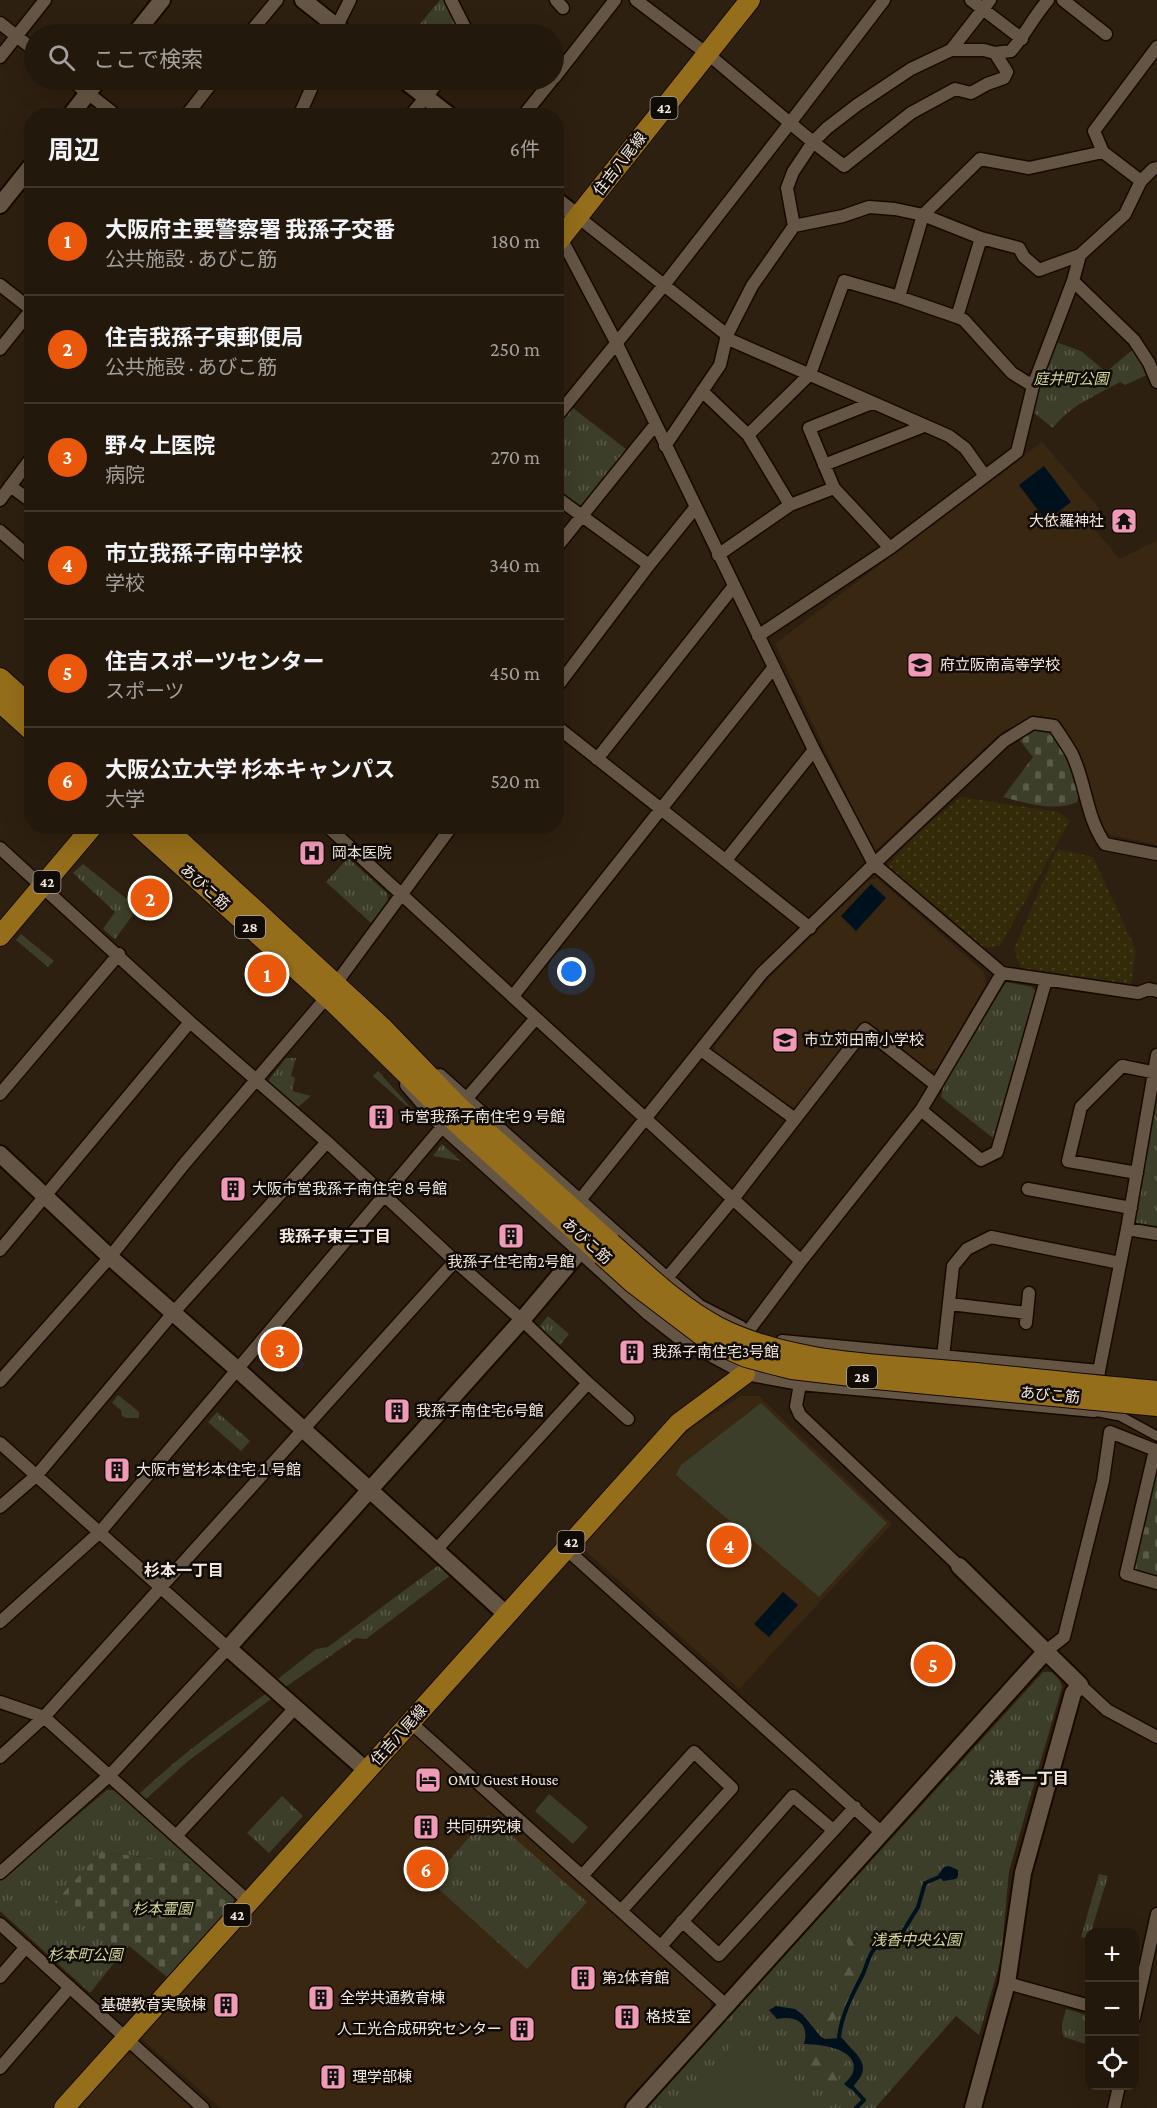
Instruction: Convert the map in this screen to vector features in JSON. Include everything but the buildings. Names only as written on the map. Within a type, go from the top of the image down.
[{"type":"main road","name":"住吉八尾線","points":[[564,235],[750,0]]},
{"type":"main road","points":[[0,678],[24,700]]},
{"type":"main road","points":[[0,702],[24,724]]},
{"type":"main road","name":"42","points":[[0,936],[86,834]]},
{"type":"main road","name":"あびこ筋","points":[[147,834],[331,990],[381,1026],[458,1106],[606,1249],[633,1283],[708,1341],[746,1357],[792,1369],[1157,1406]]},
{"type":"main road","name":"あびこ筋","points":[[172,834],[331,990],[361,1030],[450,1117],[606,1249],[718,1326],[752,1341],[783,1350],[880,1365],[1157,1391]]},
{"type":"main road","name":"住吉八尾線","points":[[64,2108],[679,1423],[745,1374]]},
{"type":"street","points":[[26,24],[45,0]]},
{"type":"street","points":[[143,24],[162,0]]},
{"type":"street","points":[[257,24],[277,0]]},
{"type":"street","points":[[303,0],[329,24]]},
{"type":"street","points":[[341,24],[350,0]]},
{"type":"street","points":[[452,0],[463,24]]},
{"type":"street","points":[[564,65],[615,0]]},
{"type":"street","points":[[636,0],[707,54],[843,166],[912,113],[955,89],[971,93],[1004,78],[1007,72],[995,53]]},
{"type":"street","points":[[564,407],[664,285],[884,0]]},
{"type":"street","points":[[971,0],[987,4],[1022,39]]},
{"type":"street","points":[[794,226],[787,188],[793,172],[813,142],[827,128],[911,69],[951,50],[984,50],[995,53],[1011,51],[1022,39],[1037,12],[1048,0]]},
{"type":"street","points":[[1064,0],[1106,34]]},
{"type":"street","points":[[951,50],[987,4]]},
{"type":"street","points":[[0,23],[24,42]]},
{"type":"street","points":[[0,57],[24,27]]},
{"type":"street","points":[[1141,181],[1103,152],[1094,130],[1157,47]]},
{"type":"street","points":[[76,108],[90,90]]},
{"type":"street","points":[[96,90],[111,108]]},
{"type":"street","points":[[192,108],[206,90]]},
{"type":"street","points":[[303,108],[311,90]]},
{"type":"street","points":[[417,90],[440,108]]},
{"type":"street","points":[[417,108],[432,90]]},
{"type":"street","points":[[529,108],[544,90]]},
{"type":"street","points":[[899,297],[923,215],[980,159],[1029,168],[1103,152]]},
{"type":"street","points":[[665,446],[720,365],[726,337],[752,286],[794,226],[843,216],[868,207],[895,209],[923,215],[981,238],[1019,248],[1024,257],[1040,270],[1080,255],[1125,214],[1141,181],[1157,168]]},
{"type":"street","points":[[0,205],[24,175]]},
{"type":"street","points":[[564,206],[726,337],[872,404],[949,436],[965,448],[985,476]]},
{"type":"street","points":[[957,317],[981,238]]},
{"type":"street","points":[[564,250],[616,342],[814,750],[874,864],[1002,973],[1138,993],[1149,989],[1157,991]]},
{"type":"street","points":[[758,636],[890,548],[1017,452],[1033,386],[1073,281],[1080,255]]},
{"type":"street","points":[[748,435],[810,374],[844,281],[964,320],[1012,374],[1033,386]]},
{"type":"street","points":[[1073,281],[1153,359],[1157,382]]},
{"type":"street","points":[[0,285],[24,304]]},
{"type":"street","points":[[0,349],[24,318]]},
{"type":"street","points":[[702,392],[748,435],[790,505]]},
{"type":"street","points":[[872,404],[809,428],[834,488],[890,548]]},
{"type":"street","points":[[564,538],[655,425]]},
{"type":"street","points":[[824,465],[924,426]]},
{"type":"street","points":[[0,500],[24,467]]},
{"type":"street","points":[[9,486],[24,496]]},
{"type":"street","points":[[718,555],[790,505],[834,488]]},
{"type":"street","points":[[564,503],[649,565]]},
{"type":"street","points":[[564,677],[695,508]]},
{"type":"street","points":[[0,531],[24,552]]},
{"type":"street","points":[[597,759],[734,586]]},
{"type":"street","points":[[513,996],[774,667]]},
{"type":"street","points":[[580,1200],[762,973],[1004,741],[1033,723],[1054,726],[1072,755],[1087,803],[1105,844],[1157,854]]},
{"type":"street","points":[[564,732],[810,928]]},
{"type":"street","points":[[726,860],[814,750]]},
{"type":"street","points":[[336,834],[801,1261]]},
{"type":"street","points":[[0,1381],[110,1257],[185,1162],[331,990],[446,834]]},
{"type":"street","points":[[0,848],[190,1022],[327,1142],[628,1419]]},
{"type":"street","points":[[0,1094],[118,954]]},
{"type":"street","points":[[749,1330],[921,1110],[1002,973]]},
{"type":"street","points":[[921,1110],[981,1160],[997,1152],[1046,980]]},
{"type":"street","points":[[467,1098],[536,1018]]},
{"type":"street","points":[[0,1250],[190,1022]]},
{"type":"street","points":[[381,1026],[467,1098],[700,1306],[749,1330],[785,1342],[1099,1371]]},
{"type":"street","points":[[667,1278],[733,1199],[865,1029],[936,1085]]},
{"type":"street","points":[[361,1030],[442,1127],[648,1314],[680,1339],[745,1374],[800,1384],[1094,1411],[1120,1416],[1157,1436]]},
{"type":"street","points":[[701,1050],[795,1119]]},
{"type":"street","points":[[1094,1411],[1099,1371],[1131,1208],[1157,1055]]},
{"type":"street","points":[[1137,1173],[1068,1161],[1081,1107],[1122,1066],[1155,1072]]},
{"type":"street","points":[[0,1622],[100,1532],[442,1127]]},
{"type":"street","points":[[0,1507],[37,1474],[173,1313],[327,1142]]},
{"type":"street","points":[[0,1154],[110,1257],[506,1614]]},
{"type":"street","points":[[1036,1194],[1131,1208]]},
{"type":"street","points":[[1127,1229],[1157,1234]]},
{"type":"street","points":[[943,1358],[953,1266],[967,1248],[991,1237],[1120,1263]]},
{"type":"street","points":[[0,1873],[110,1775],[228,1648],[522,1320],[580,1251]]},
{"type":"street","points":[[0,1757],[44,1717],[455,1262]]},
{"type":"street","points":[[950,1304],[1026,1318],[1029,1293]]},
{"type":"street","points":[[680,1339],[680,1324],[688,1313],[700,1306]]},
{"type":"street","points":[[745,1374],[785,1342]]},
{"type":"street","points":[[873,1390],[883,1384],[886,1360],[876,1351]]},
{"type":"street","points":[[436,1550],[588,1383]]},
{"type":"street","points":[[800,1384],[796,1406],[800,1415],[1107,1710],[1157,1737]]},
{"type":"street","points":[[634,2108],[1046,1651],[1064,1637],[1103,1481],[1110,1432],[1155,1450],[1126,1574],[1157,1583]]},
{"type":"street","points":[[0,1443],[367,1771]]},
{"type":"street","points":[[565,1548],[882,1833]]},
{"type":"street","points":[[974,2108],[1007,1983],[1023,1873],[1073,1693],[1080,1684]]},
{"type":"street","points":[[0,1702],[44,1717],[249,1902]]},
{"type":"street","points":[[176,1836],[295,1708]]},
{"type":"street","points":[[410,1722],[727,2006]]},
{"type":"street","points":[[582,1876],[694,1752],[732,1788],[621,1911]]},
{"type":"street","points":[[661,1946],[793,1796],[833,1830]]},
{"type":"street","points":[[682,1921],[719,1955],[855,1807]]},
{"type":"street","points":[[1139,1998],[1157,1914]]},
{"type":"street","points":[[0,1924],[203,2108]]},
{"type":"street","points":[[0,1977],[26,1947]]},
{"type":"street","points":[[1007,1983],[1085,2005]]},
{"type":"street","points":[[0,2068],[70,1987]]},
{"type":"street","points":[[1114,2108],[1118,2090]]},
{"type":"shaded area","points":[[1042,442],[1103,513],[1090,524],[1120,559],[1157,540],[1157,845],[1110,835],[1100,825],[1071,743],[1035,718],[1003,731],[874,852],[775,644]]},
{"type":"shaded area","points":[[877,878],[984,972],[986,985],[937,1068],[929,1070],[864,1021],[797,1106],[788,1109],[715,1052],[715,1045],[769,978],[869,880]]},
{"type":"shaded area","points":[[282,1330],[308,1352],[302,1361],[305,1363],[301,1370],[288,1360],[294,1351],[289,1348],[283,1356],[269,1346]]},
{"type":"shaded area","points":[[741,1396],[759,1396],[892,1524],[739,1689],[586,1551],[587,1539],[690,1429]]},
{"type":"shaded area","points":[[414,1735],[710,2000],[711,2009],[622,2108],[220,2108],[143,2040],[142,2034],[406,1737]]},
{"type":"shaded area","points":[[132,2053],[192,2108],[78,2108],[125,2055]]},
{"type":"green space","points":[[440,0],[447,0],[459,24],[420,24]]},
{"type":"green space","name":"庭井町公園","points":[[1056,342],[1081,351],[1106,372],[1136,347],[1149,374],[1125,385],[1120,382],[1093,396],[1067,413],[1053,428],[1032,411]]},
{"type":"green space","points":[[573,408],[627,450],[584,505],[578,505],[564,493],[564,419]]},
{"type":"green space","points":[[1031,729],[1045,730],[1053,734],[1080,789],[1077,802],[1050,806],[1003,797],[1033,757],[1018,738]]},
{"type":"green space","points":[[348,858],[387,893],[388,902],[371,923],[326,882]]},
{"type":"green space","points":[[83,864],[138,908],[115,939],[103,929],[115,912],[73,873]]},
{"type":"green space","points":[[21,934],[54,961],[48,967],[16,940]]},
{"type":"green space","points":[[1006,982],[1032,987],[1037,993],[993,1138],[941,1097],[944,1084]]},
{"type":"green space","points":[[286,1058],[296,1058],[291,1076],[295,1078],[292,1091],[311,1096],[297,1108],[268,1081]]},
{"type":"green space","points":[[378,1071],[420,1118],[373,1076]]},
{"type":"green space","points":[[1157,1089],[1157,1226],[1137,1223],[1134,1218]]},
{"type":"green space","points":[[442,1144],[461,1161],[433,1156]]},
{"type":"green space","points":[[548,1316],[569,1334],[560,1345],[539,1327]]},
{"type":"green space","points":[[118,1395],[139,1412],[139,1418],[122,1416],[121,1410],[112,1403]]},
{"type":"green space","points":[[761,1403],[887,1523],[819,1597],[676,1475],[681,1465]]},
{"type":"green space","points":[[217,1412],[250,1441],[241,1451],[208,1422]]},
{"type":"green space","points":[[1157,1461],[1157,1576],[1134,1570],[1133,1565]]},
{"type":"green space","points":[[440,1564],[451,1575],[366,1639],[356,1638],[284,1688],[274,1682],[316,1649],[328,1647]]},
{"type":"green space","name":"浅香中央公園","points":[[1043,1672],[1052,1672],[1059,1679],[1062,1687],[1009,1871],[1001,1959],[979,2035],[956,2016],[875,2108],[646,2108]]},
{"type":"green space","points":[[270,1691],[275,1696],[187,1762],[145,1800],[139,1794],[203,1740]]},
{"type":"green space","name":"杉本町公園","points":[[107,1790],[118,1790],[202,1864],[101,1852],[56,1902],[122,1953],[90,1993],[0,1911],[0,1881]]},
{"type":"green space","points":[[549,1794],[588,1827],[573,1844],[535,1811]]},
{"type":"green space","points":[[282,1796],[303,1816],[269,1853],[247,1833]]},
{"type":"green space","points":[[488,1815],[587,1902],[527,1969],[431,1882]]},
{"type":"green space","name":"杉本霊園","points":[[101,1852],[202,1864],[233,1892],[234,1902],[167,1977],[129,1946],[122,1953],[55,1902]]},
{"type":"green space","points":[[1099,1874],[1108,1876],[1092,1928],[1085,1928],[1085,1938],[1081,1937]]},
{"type":"green space","points":[[847,1936],[868,1937],[856,1981],[840,2013],[831,2021],[821,2024],[824,2010],[833,2000],[842,1977],[845,1957],[850,1949]]},
{"type":"green space","points":[[1066,2009],[1085,2015],[1085,2044],[1064,2037],[1062,2027]]},
{"type":"green space","points":[[733,2045],[750,2046],[821,2108],[677,2108]]},
{"type":"green space","points":[[822,2048],[847,2061],[846,2071],[837,2075],[842,2084],[834,2085],[802,2059],[801,2050]]},
{"type":"sand","points":[[961,797],[1059,812],[1070,821],[1000,946],[983,948],[887,866],[915,835]]},
{"type":"sand","points":[[1057,849],[1093,857],[1136,950],[1131,985],[1021,969],[1014,949]]},
{"type":"water","points":[[1044,466],[1071,502],[1046,521],[1019,485]]},
{"type":"water","points":[[871,884],[886,898],[856,931],[841,916]]},
{"type":"water","points":[[783,1592],[798,1605],[769,1637],[754,1624]]},
{"type":"water","points":[[949,1866],[958,1870],[958,1876],[956,1879],[943,1881],[938,1875],[944,1867]]},
{"type":"water","points":[[776,2006],[795,2009],[821,2037],[825,2039],[842,2038],[854,2051],[862,2062],[863,2068],[858,2081],[850,2089],[844,2084],[853,2072],[850,2058],[836,2049],[804,2044],[803,2026],[800,2022],[790,2018],[777,2019],[769,2010]]},
{"type":"waterway","points":[[839,2038],[845,2013],[869,1957],[875,1948],[889,1947],[896,1943],[918,1907],[925,1883],[939,1877]]},
{"type":"waterway","points":[[852,2087],[864,2100],[856,2108]]},
{"type":"place","name":"大依羅神社","points":[[1124,521]]},
{"type":"place","name":"府立阪南高等学校","points":[[920,665]]},
{"type":"place","name":"岡本医院","points":[[312,853]]},
{"type":"place","name":"住吉我孫子東郵便局","points":[[150,898]]},
{"type":"place","name":"大阪府主要警察署 我孫子交番","points":[[267,974]]},
{"type":"place","name":"市立苅田南小学校","points":[[785,1040]]},
{"type":"place","name":"市営我孫子南住宅９号館","points":[[381,1117]]},
{"type":"place","name":"大阪市営我孫子南住宅８号館","points":[[233,1189]]},
{"type":"place","name":"我孫子住宅南2号館","points":[[511,1236]]},
{"type":"place","name":"野々上医院","points":[[280,1349]]},
{"type":"place","name":"我孫子南住宅3号館","points":[[632,1352]]},
{"type":"place","name":"我孫子南住宅6号館","points":[[397,1411]]},
{"type":"place","name":"大阪市営杉本住宅１号館","points":[[117,1470]]},
{"type":"place","name":"市立我孫子南中学校","points":[[729,1545]]},
{"type":"place","name":"住吉スポーツセンター","points":[[933,1664]]},
{"type":"place","name":"OMU Guest House","points":[[428,1780]]},
{"type":"place","name":"共同研究棟","points":[[426,1827]]},
{"type":"place","name":"大阪公立大学 杉本キャンパス","points":[[426,1869]]},
{"type":"place","name":"第2体育館","points":[[583,1978]]},
{"type":"place","name":"全学共通教育棟","points":[[321,1998]]},
{"type":"place","name":"基礎教育実験棟","points":[[226,2005]]},
{"type":"place","name":"格技室","points":[[627,2017]]},
{"type":"place","name":"人工光合成研究センター","points":[[522,2029]]},
{"type":"place","name":"理学部棟","points":[[333,2077]]},
{"type":"district","name":"我孫子東三丁目","points":[[335,1236]]},
{"type":"district","name":"杉本一丁目","points":[[184,1570]]},
{"type":"district","name":"浅香一丁目","points":[[1029,1778]]}]
